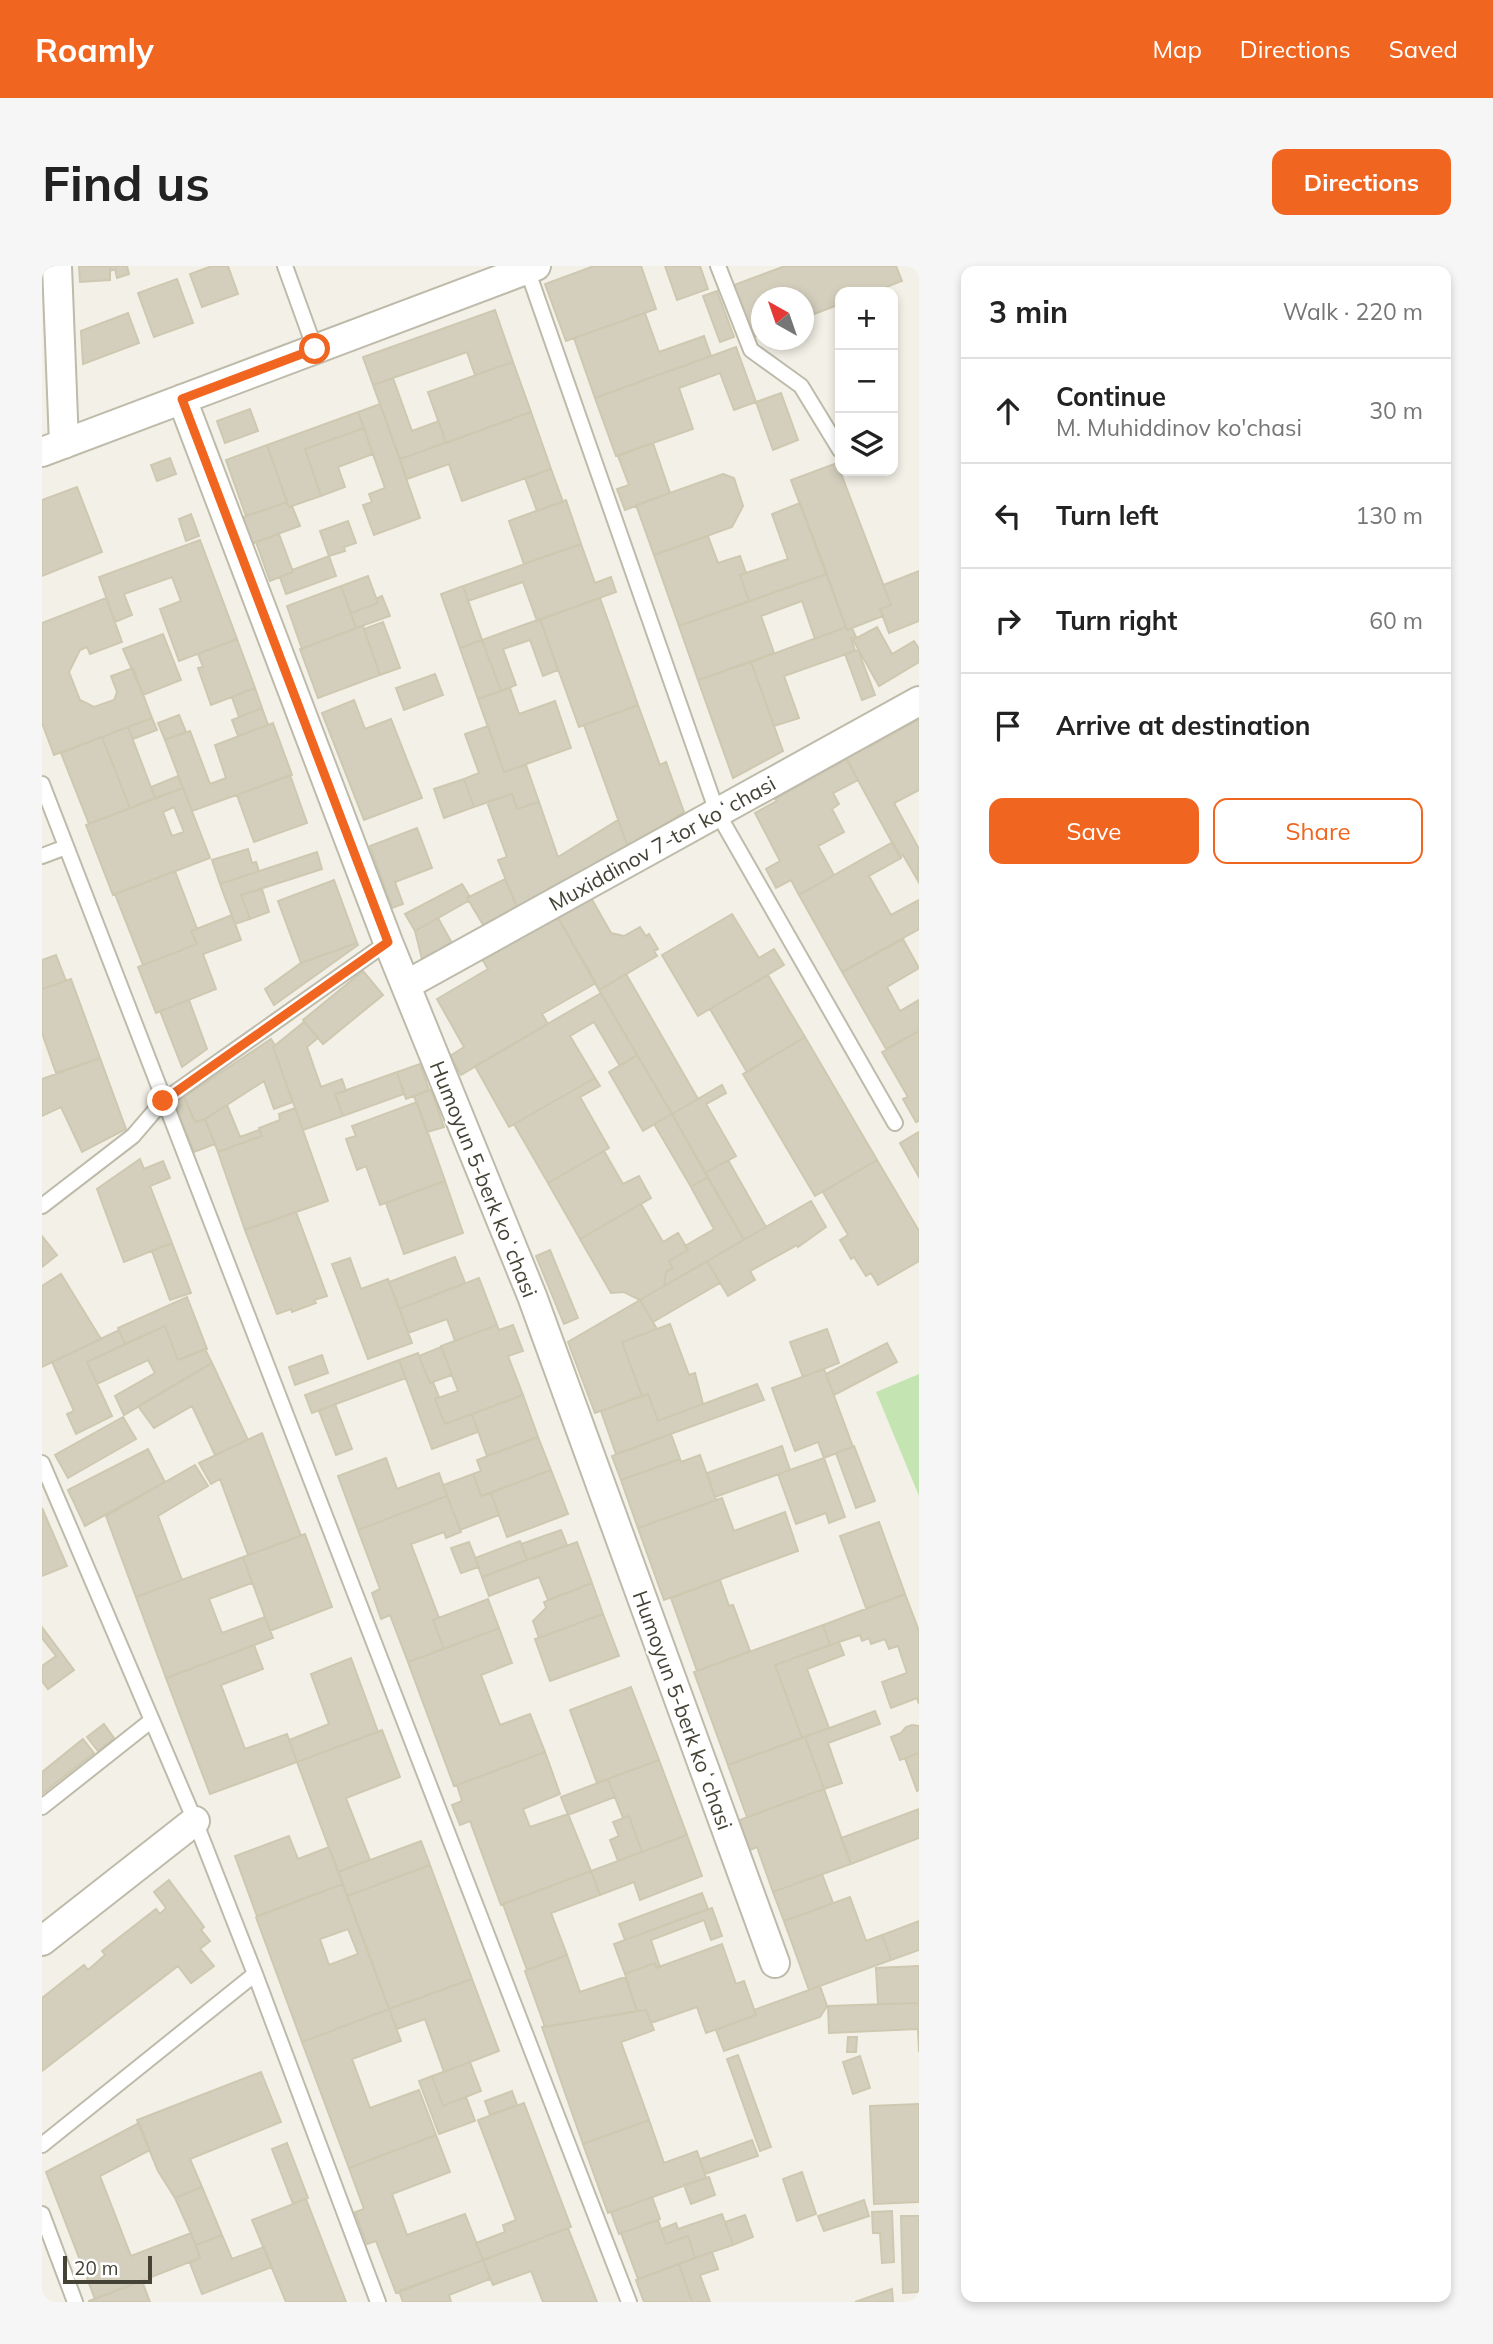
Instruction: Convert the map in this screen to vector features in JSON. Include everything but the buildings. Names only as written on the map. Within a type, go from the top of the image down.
[{"type":"street","points":[[52,280],[53,448],[531,268]]},
{"type":"street","name":"Humoyun 5-berk koʻchasi","points":[[182,399],[388,942],[532,1296],[775,1963]]},
{"type":"street","name":"Muxiddinov 7-tor koʻchasi","points":[[406,985],[919,701]]},
{"type":"street","points":[[42,1941],[195,1821]]},
{"type":"lane","points":[[285,266],[315,349]]},
{"type":"lane","points":[[718,266],[751,350],[801,386],[835,442]]},
{"type":"lane","points":[[531,268],[717,812],[895,1123]]},
{"type":"lane","points":[[42,785],[629,2302]]},
{"type":"lane","points":[[42,856],[66,847]]},
{"type":"lane","points":[[42,1206],[133,1136],[163,1101],[388,942]]},
{"type":"lane","points":[[42,1463],[195,1821],[378,2302]]},
{"type":"lane","points":[[42,1807],[152,1720]]},
{"type":"lane","points":[[42,2145],[255,1975]]},
{"type":"lane","points":[[42,2214],[75,2302]]},
{"type":"green space","points":[[919,1374],[919,1496],[876,1392]]},
{"type":"route","points":[[163,1101],[388,942],[182,399],[315,349]]}]
